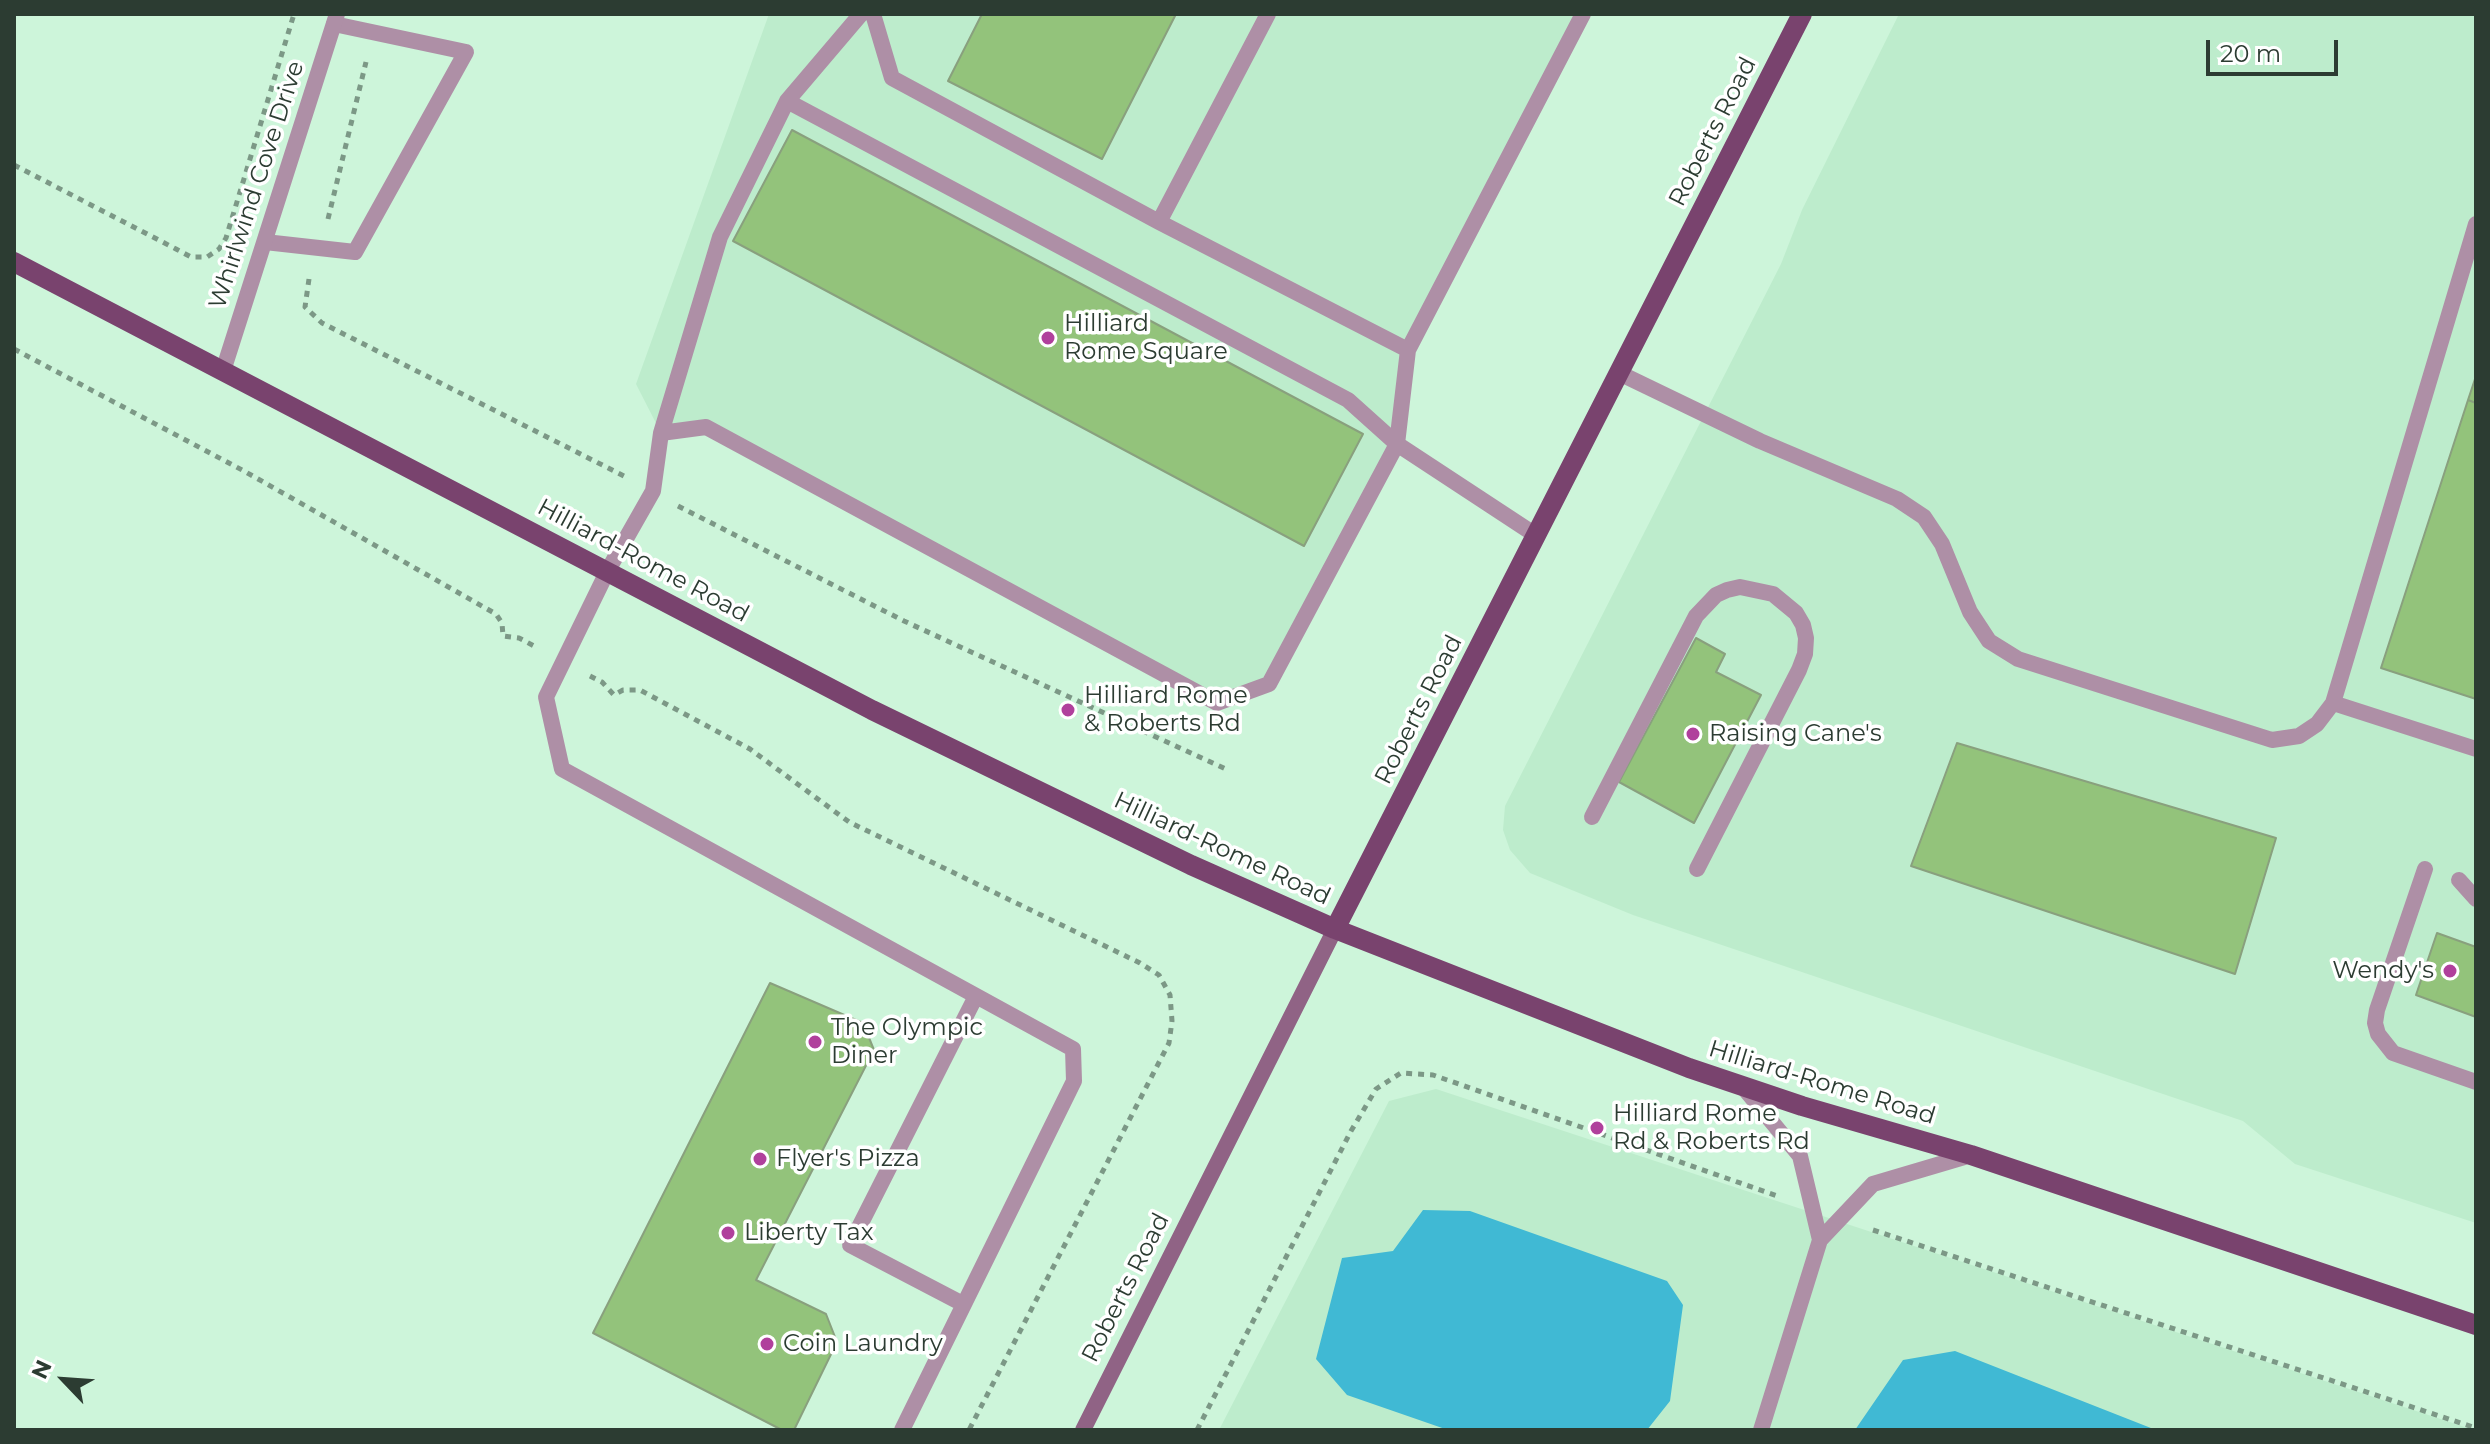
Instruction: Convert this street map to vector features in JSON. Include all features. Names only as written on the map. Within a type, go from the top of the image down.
[{"type":"main road","name":"Roberts Road","points":[[1083,1430],[1802,14]]},
{"type":"main road","name":"Hilliard-Rome Road","points":[[14,262],[886,717],[1191,865],[1335,929],[1743,1087],[1971,1155],[2476,1325]]},
{"type":"street","points":[[861,14],[787,101],[720,237],[661,433],[653,491],[607,572],[546,697],[562,769],[1073,1049],[1074,1081],[902,1430]]},
{"type":"street","points":[[873,14],[892,78],[1159,222],[1408,350]]},
{"type":"street","points":[[1159,222],[1268,14]]},
{"type":"street","points":[[661,433],[706,427],[1217,703],[1269,684],[1397,444],[1408,350],[1583,14]]},
{"type":"street","points":[[265,242],[355,252],[466,52],[336,19]]},
{"type":"street","name":"Whirlwind Cove Drive","points":[[223,371],[336,19]]},
{"type":"street","points":[[787,101],[1348,400],[1397,444],[1537,536]]},
{"type":"street","points":[[1619,373],[1760,441],[1897,499],[1924,517],[1942,544],[1970,612],[1989,641],[2018,659],[2272,740],[2299,736],[2317,724],[2333,703],[2476,224]]},
{"type":"street","points":[[1592,817],[1696,616],[1716,595],[1727,590],[1740,587],[1773,594],[1796,613],[1803,625],[1805,654],[1697,869]]},
{"type":"street","points":[[2333,703],[2476,749]]},
{"type":"street","points":[[2425,869],[2375,1023],[2378,1034],[2393,1053],[2476,1082]]},
{"type":"street","points":[[2459,880],[2476,899]]},
{"type":"street","points":[[963,1304],[850,1245],[976,996]]},
{"type":"street","points":[[1743,1087],[1800,1156],[1820,1240]]},
{"type":"street","points":[[1761,1430],[1820,1240],[1873,1184],[1971,1155]]},
{"type":"path","points":[[14,165],[191,257],[207,257],[219,249],[226,238],[294,14]]},
{"type":"path","points":[[14,349],[244,471]]},
{"type":"path","points":[[1197,1430],[1351,1131],[1376,1089],[1401,1073],[1433,1075],[1813,1209]]},
{"type":"path","points":[[1840,1219],[2476,1428]]},
{"type":"shaded area","points":[[769,14],[1583,14],[1408,350],[1397,444],[1269,684],[1217,703],[706,427],[661,433],[636,384]]},
{"type":"shaded area","points":[[1899,14],[2476,14],[2476,1223],[2295,1164],[2243,1121],[1633,915],[1530,873],[1510,850],[1503,830],[1505,806],[1781,264],[1802,210]]},
{"type":"shaded area","points":[[1436,1089],[2474,1430],[1219,1430],[1389,1101]]},
{"type":"water","points":[[1423,1210],[1470,1211],[1667,1281],[1683,1305],[1670,1401],[1647,1430],[1448,1430],[1347,1395],[1316,1359],[1342,1258],[1393,1251]]},
{"type":"water","points":[[1955,1351],[2156,1430],[1855,1430],[1903,1360]]},
{"type":"building","points":[[982,14],[1176,14],[1102,159],[948,81]]},
{"type":"building","name":"Hilliard Rome Square","points":[[792,130],[1363,434],[1304,546],[733,241]]},
{"type":"building","points":[[2476,376],[2476,403],[2468,400]]},
{"type":"building","points":[[2468,400],[2476,403],[2476,699],[2381,668]]},
{"type":"building","name":"Raising Cane's","points":[[1696,638],[1725,654],[1716,672],[1761,695],[1694,823],[1619,782]]},
{"type":"building","points":[[1957,743],[2276,838],[2235,974],[1911,866]]},
{"type":"building","name":"Wendy's","points":[[2437,933],[2476,947],[2476,1017],[2416,995]]},
{"type":"building","points":[[770,983],[863,1023],[874,1050],[756,1280],[826,1314],[837,1342],[794,1430],[782,1430],[593,1333]]},
{"type":"place","name":"Hilliard Rome Square","points":[[1048,338]]},
{"type":"place","name":"Hilliard Rome & Roberts Rd","points":[[1068,710]]},
{"type":"place","name":"Raising Cane's","points":[[1693,734]]},
{"type":"place","name":"Wendy's","points":[[2450,971]]},
{"type":"place","name":"The Olympic Diner","points":[[815,1042]]},
{"type":"place","name":"Hilliard Rome Rd & Roberts Rd","points":[[1597,1128]]},
{"type":"place","name":"Flyer's Pizza","points":[[760,1159]]},
{"type":"place","name":"Liberty Tax","points":[[728,1233]]},
{"type":"place","name":"Coin Laundry","points":[[767,1344]]}]
